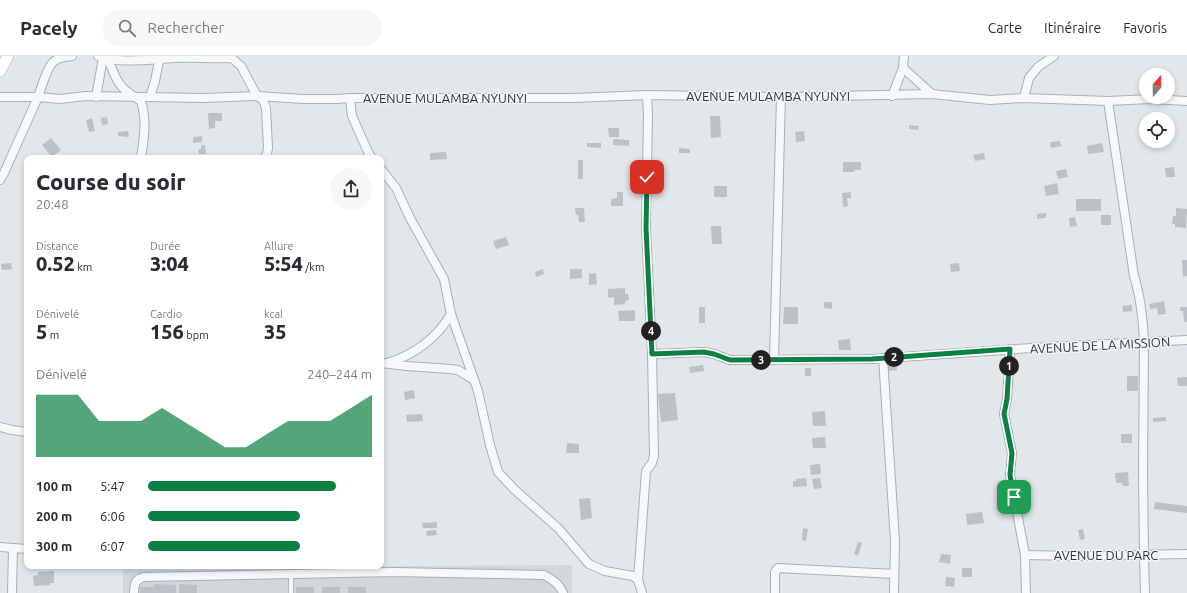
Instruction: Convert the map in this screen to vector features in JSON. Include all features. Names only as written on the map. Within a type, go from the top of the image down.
[{"type":"street","points":[[0,71],[8,56]]},
{"type":"street","points":[[0,180],[52,64],[55,60],[72,56]]},
{"type":"street","points":[[892,96],[903,68],[904,56]]},
{"type":"street","points":[[1039,56],[1046,61]]},
{"type":"street","points":[[1024,98],[1029,78],[1038,67],[1054,56]]},
{"type":"street","points":[[150,97],[160,57]]},
{"type":"street","points":[[103,58],[230,57],[240,66],[257,96],[263,100],[266,108],[268,148],[266,155]]},
{"type":"street","points":[[103,58],[127,92],[142,101],[145,121],[141,155]]},
{"type":"street","points":[[96,97],[103,58]]},
{"type":"street","points":[[903,68],[932,94]]},
{"type":"street","name":"AVENUE MULAMBA NYUNYI","points":[[38,97],[60,98],[86,96],[226,98],[257,96],[303,99],[336,99],[574,98],[647,95],[892,96],[932,94],[990,100],[1024,98],[1108,101],[1150,99],[1187,101]]},
{"type":"street","points":[[642,593],[638,580],[646,471],[652,463],[654,456],[652,354],[646,228],[647,95]]},
{"type":"street","points":[[774,360],[782,96]]},
{"type":"street","points":[[0,97],[38,97]]},
{"type":"street","points":[[350,98],[352,116],[370,155]]},
{"type":"street","points":[[1108,101],[1134,276],[1139,292],[1143,318],[1145,593]]},
{"type":"street","points":[[384,173],[396,188],[410,218],[444,279],[451,314],[478,391],[490,445],[498,472],[515,490],[558,528],[589,564],[605,572],[633,576],[638,580]]},
{"type":"street","points":[[384,363],[394,361],[422,346],[437,334],[451,314]]},
{"type":"street","name":"AVENUE DE LA MISSION","points":[[652,354],[704,352],[730,360],[872,359],[1010,349],[1187,340]]},
{"type":"street","points":[[1010,349],[1007,399],[1004,414],[1012,453],[1010,475],[1025,555],[1026,593]]},
{"type":"street","points":[[883,358],[895,541],[894,593]]},
{"type":"street","points":[[384,363],[458,370],[474,380]]},
{"type":"street","points":[[0,427],[24,432]]},
{"type":"street","points":[[0,547],[24,549]]},
{"type":"street","points":[[12,548],[12,593]]},
{"type":"street","name":"AVENUE DU PARC","points":[[1025,555],[1078,556],[1187,554]]},
{"type":"street","points":[[775,593],[775,572],[778,568],[894,574]]},
{"type":"street","points":[[134,593],[135,583],[140,578],[144,577],[394,572],[544,575],[552,579],[562,589],[563,593]]},
{"type":"lane","points":[[291,574],[291,593]]},
{"type":"shaded area","points":[[572,565],[572,593],[123,593],[123,569],[384,569],[384,566]]},
{"type":"building","points":[[208,113],[222,113],[222,121],[215,121],[215,128],[209,129]]},
{"type":"building","points":[[710,116],[720,116],[721,137],[711,138]]},
{"type":"building","points":[[107,117],[108,124],[102,125],[101,118]]},
{"type":"building","points":[[92,118],[95,131],[89,132],[86,120]]},
{"type":"building","points":[[909,125],[919,126],[918,130],[909,129]]},
{"type":"building","points":[[608,128],[619,128],[619,137],[609,137]]},
{"type":"building","points":[[128,131],[129,137],[118,136],[118,132]]},
{"type":"building","points":[[804,131],[805,141],[796,142],[795,132]]},
{"type":"building","points":[[202,136],[202,142],[193,143],[193,137]]},
{"type":"building","points":[[51,138],[61,150],[55,155],[50,155],[42,145]]},
{"type":"building","points":[[613,139],[629,140],[629,146],[613,145]]},
{"type":"building","points":[[1060,141],[1061,146],[1051,148],[1050,142]]},
{"type":"building","points":[[587,143],[601,143],[601,148],[587,147]]},
{"type":"building","points":[[1102,143],[1104,152],[1088,154],[1087,146]]},
{"type":"building","points":[[205,145],[206,154],[199,154],[198,149],[201,149],[201,146]]},
{"type":"building","points":[[679,148],[690,149],[690,153],[679,153]]},
{"type":"building","points":[[446,152],[447,159],[430,160],[430,153]]},
{"type":"building","points":[[984,153],[985,159],[975,161],[973,155]]},
{"type":"building","points":[[578,160],[583,160],[583,179],[578,179]]},
{"type":"building","points":[[843,162],[861,162],[861,170],[854,170],[854,172],[843,172]]},
{"type":"building","points":[[1174,167],[1175,177],[1166,177],[1165,168]]},
{"type":"building","points":[[1066,169],[1068,177],[1058,179],[1056,171]]},
{"type":"building","points":[[1057,183],[1059,194],[1046,196],[1044,186]]},
{"type":"building","points":[[714,186],[727,186],[727,197],[714,197]]},
{"type":"building","points":[[617,192],[623,192],[623,206],[611,206],[611,199],[617,198]]},
{"type":"building","points":[[851,192],[851,198],[847,198],[848,206],[843,207],[842,193]]},
{"type":"building","points":[[1076,199],[1101,199],[1101,211],[1076,211]]},
{"type":"building","points":[[575,208],[584,208],[585,222],[579,222]]},
{"type":"building","points":[[1176,208],[1187,209],[1186,228],[1175,227],[1175,224],[1172,224],[1173,216],[1176,216]]},
{"type":"building","points":[[1046,213],[1046,218],[1037,219],[1037,214]]},
{"type":"building","points":[[1101,215],[1111,215],[1111,225],[1101,225]]},
{"type":"building","points":[[1075,217],[1077,226],[1070,227],[1069,218]]},
{"type":"building","points":[[711,226],[721,226],[722,244],[712,244]]},
{"type":"building","points":[[506,237],[509,245],[496,249],[493,241]]},
{"type":"building","points":[[1182,260],[1187,260],[1187,276],[1183,277]]},
{"type":"building","points":[[11,263],[12,269],[2,270],[1,264]]},
{"type":"building","points":[[959,263],[960,271],[951,272],[950,264]]},
{"type":"building","points":[[543,269],[544,274],[536,277],[535,272]]},
{"type":"building","points":[[570,269],[582,269],[582,278],[570,279]]},
{"type":"building","points":[[596,273],[597,284],[589,285],[589,274]]},
{"type":"building","points":[[625,288],[625,294],[628,294],[629,300],[625,301],[625,304],[614,305],[614,297],[608,298],[608,289]]},
{"type":"building","points":[[1164,301],[1166,314],[1158,315],[1157,308],[1150,309],[1149,304]]},
{"type":"building","points":[[824,302],[832,302],[832,309],[824,308]]},
{"type":"building","points":[[1132,305],[1132,311],[1123,312],[1122,306]]},
{"type":"building","points":[[699,307],[705,307],[705,323],[699,323]]},
{"type":"building","points":[[784,307],[798,307],[798,324],[783,324]]},
{"type":"building","points":[[1180,307],[1187,307],[1187,322],[1184,322],[1183,311],[1180,311]]},
{"type":"building","points":[[635,310],[635,321],[619,321],[618,311]]},
{"type":"building","points":[[850,339],[851,350],[839,350],[838,340]]},
{"type":"building","points":[[896,364],[897,370],[888,371],[887,365]]},
{"type":"building","points":[[703,365],[704,371],[690,373],[689,367]]},
{"type":"building","points":[[805,368],[811,368],[811,376],[805,376]]},
{"type":"building","points":[[1127,376],[1138,376],[1138,391],[1127,391]]},
{"type":"building","points":[[1187,377],[1187,386],[1178,386],[1177,378]]},
{"type":"building","points":[[414,390],[415,398],[405,400],[404,392]]},
{"type":"building","points":[[675,393],[678,420],[661,422],[658,394]]},
{"type":"building","points":[[825,411],[826,426],[813,426],[812,412]]},
{"type":"building","points":[[422,414],[423,421],[407,422],[406,415]]},
{"type":"building","points":[[1166,417],[1166,421],[1153,422],[1153,418]]},
{"type":"building","points":[[1121,434],[1132,434],[1132,443],[1121,443]]},
{"type":"building","points":[[825,437],[826,448],[813,448],[812,438]]},
{"type":"building","points":[[567,443],[579,444],[579,453],[566,453]]},
{"type":"building","points":[[820,464],[821,474],[811,475],[810,465]]},
{"type":"building","points":[[1128,472],[1129,486],[1123,486],[1122,483],[1116,483],[1115,473]]},
{"type":"building","points":[[806,478],[807,486],[793,487],[793,481],[796,481],[796,479]]},
{"type":"building","points":[[820,478],[822,488],[814,489],[812,479]]},
{"type":"building","points":[[590,498],[592,518],[581,520],[579,499]]},
{"type":"building","points":[[1155,502],[1187,506],[1187,513],[1154,509]]},
{"type":"building","points":[[982,512],[984,523],[967,525],[966,514]]},
{"type":"building","points":[[437,522],[437,528],[423,528],[422,523]]},
{"type":"building","points":[[803,528],[808,529],[806,541],[802,540]]},
{"type":"building","points":[[1083,529],[1085,539],[1080,540],[1078,530]]},
{"type":"building","points":[[436,530],[437,535],[427,536],[426,531]]},
{"type":"building","points":[[858,542],[862,543],[858,556],[854,554]]},
{"type":"building","points":[[941,554],[951,555],[950,564],[939,562]]},
{"type":"building","points":[[962,568],[972,568],[972,577],[962,577]]},
{"type":"building","points":[[54,571],[54,583],[50,583],[50,585],[34,586],[33,576],[38,575],[38,572]]},
{"type":"building","points":[[946,577],[955,578],[954,587],[945,586]]},
{"type":"building","points":[[154,584],[176,585],[176,593],[140,593],[140,587],[154,587]]},
{"type":"building","points":[[179,584],[197,585],[197,593],[179,593]]},
{"type":"building","points":[[296,587],[314,587],[314,593],[296,593]]},
{"type":"building","points":[[322,587],[340,587],[340,593],[322,593]]},
{"type":"building","points":[[348,587],[366,587],[366,593],[348,593]]},
{"type":"route","points":[[647,177],[646,228],[652,354],[704,352],[730,360],[872,359],[1010,349],[1007,399],[1004,414],[1012,453],[1010,475],[1014,497]]}]
